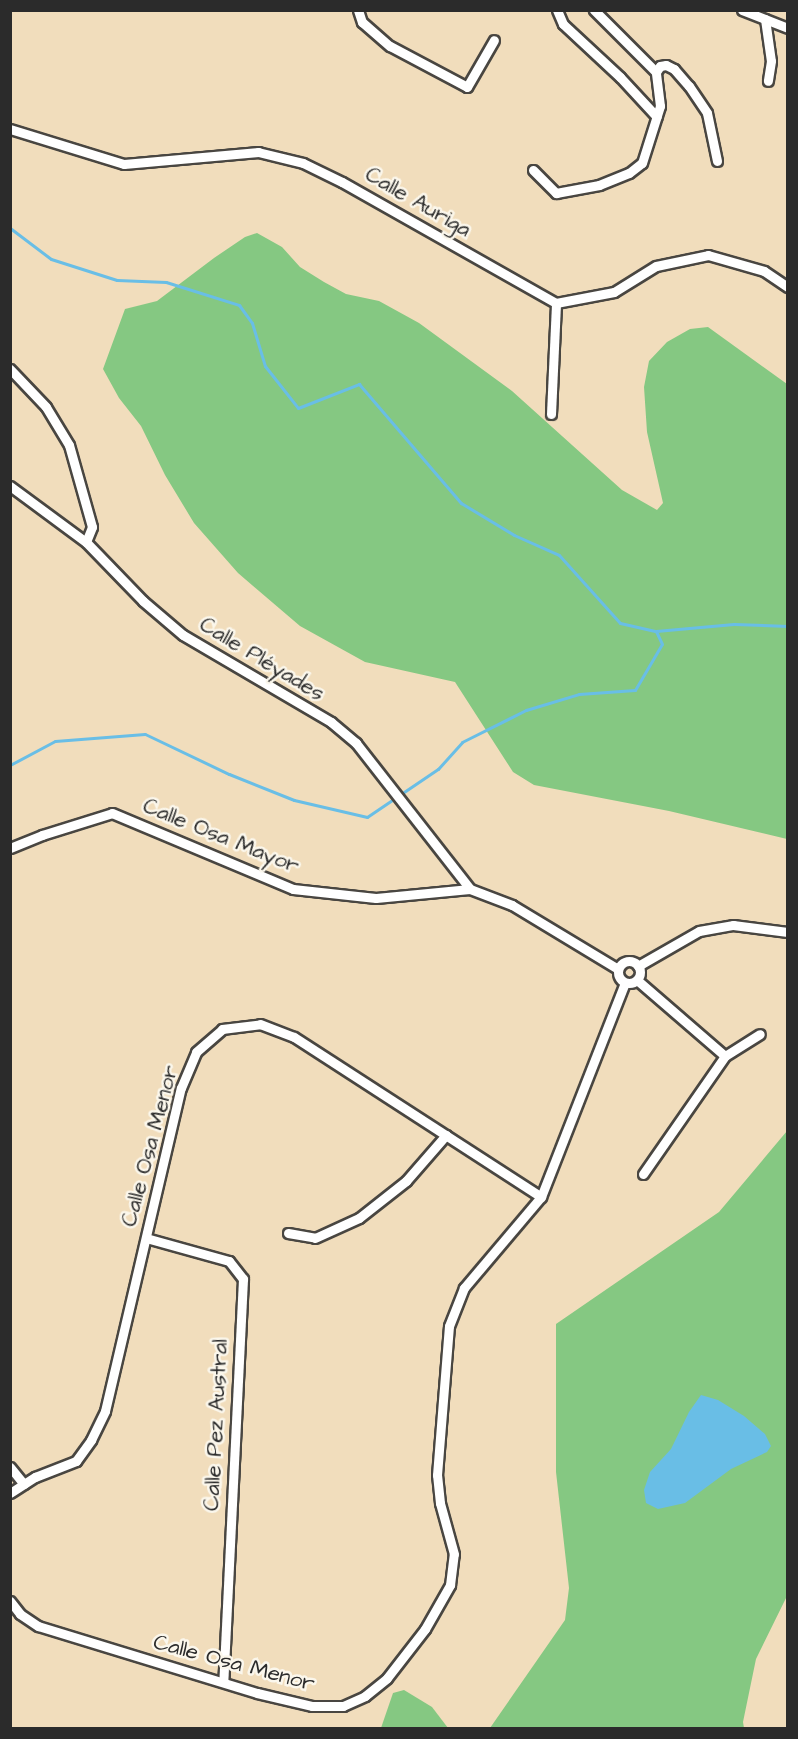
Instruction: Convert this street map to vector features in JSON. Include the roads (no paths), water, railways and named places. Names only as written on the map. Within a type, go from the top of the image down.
[{"type":"street","points":[[358,10],[367,27],[390,46],[467,87],[494,40]]},
{"type":"street","points":[[557,10],[563,24],[621,77],[657,117]]},
{"type":"street","points":[[533,170],[556,193],[599,185],[629,173],[642,163],[660,106],[656,72],[594,10]]},
{"type":"street","points":[[742,10],[788,28]]},
{"type":"street","points":[[765,19],[771,61],[768,81]]},
{"type":"street","points":[[656,72],[660,66],[666,65],[674,69],[689,86],[707,113],[717,161]]},
{"type":"street","name":"Calle Auriga","points":[[10,129],[124,164],[258,152],[303,163],[342,182],[556,303]]},
{"type":"street","points":[[551,414],[556,303],[614,292],[656,266],[708,255],[764,271],[788,287]]},
{"type":"street","points":[[10,369],[46,407],[69,445],[92,527],[86,542]]},
{"type":"street","name":"Calle Pléyades","points":[[10,486],[86,542],[143,601],[183,635],[331,722],[356,743],[470,889]]},
{"type":"street","name":"Calle Osa Mayor","points":[[10,848],[42,835],[112,813],[293,889],[376,898],[470,889],[512,905],[618,969]]},
{"type":"street","points":[[638,966],[699,932],[733,925],[788,932]]},
{"type":"street","points":[[630,961],[638,966],[640,976],[637,980],[625,983],[619,978],[620,964],[630,961]]},
{"type":"street","points":[[637,980],[725,1056]]},
{"type":"street","name":"Calle Osa Menor","points":[[10,1601],[20,1614],[38,1626],[223,1682],[312,1706],[343,1706],[365,1696],[387,1678],[424,1629],[450,1585],[454,1554],[440,1503],[436,1475],[449,1326],[464,1288],[541,1197],[625,983]]},
{"type":"street","name":"Calle Osa Menor","points":[[10,1493],[24,1484],[76,1461],[105,1411],[181,1088],[196,1052],[222,1029],[260,1024],[294,1037],[541,1197]]},
{"type":"street","points":[[643,1174],[725,1056],[760,1034]]},
{"type":"street","points":[[288,1233],[315,1238],[359,1218],[406,1181],[446,1136]]},
{"type":"street","name":"Calle Pez Austral","points":[[146,1238],[229,1261],[243,1279],[223,1682]]},
{"type":"street","points":[[10,1467],[24,1484]]},
{"type":"water","points":[[701,1395],[718,1400],[744,1416],[765,1434],[771,1446],[767,1452],[731,1469],[685,1503],[658,1509],[646,1503],[644,1490],[650,1472],[671,1449],[689,1412]]},
{"type":"waterway","points":[[10,228],[51,259],[117,280],[166,282],[239,305],[252,323],[265,366],[298,408],[359,384],[461,503],[514,535],[559,555],[620,623],[656,631],[734,624],[788,626]]},
{"type":"waterway","points":[[10,765],[55,741],[145,734],[229,774],[294,800],[367,817],[438,769],[462,742],[526,710],[579,694],[635,690],[662,644],[656,631]]}]
